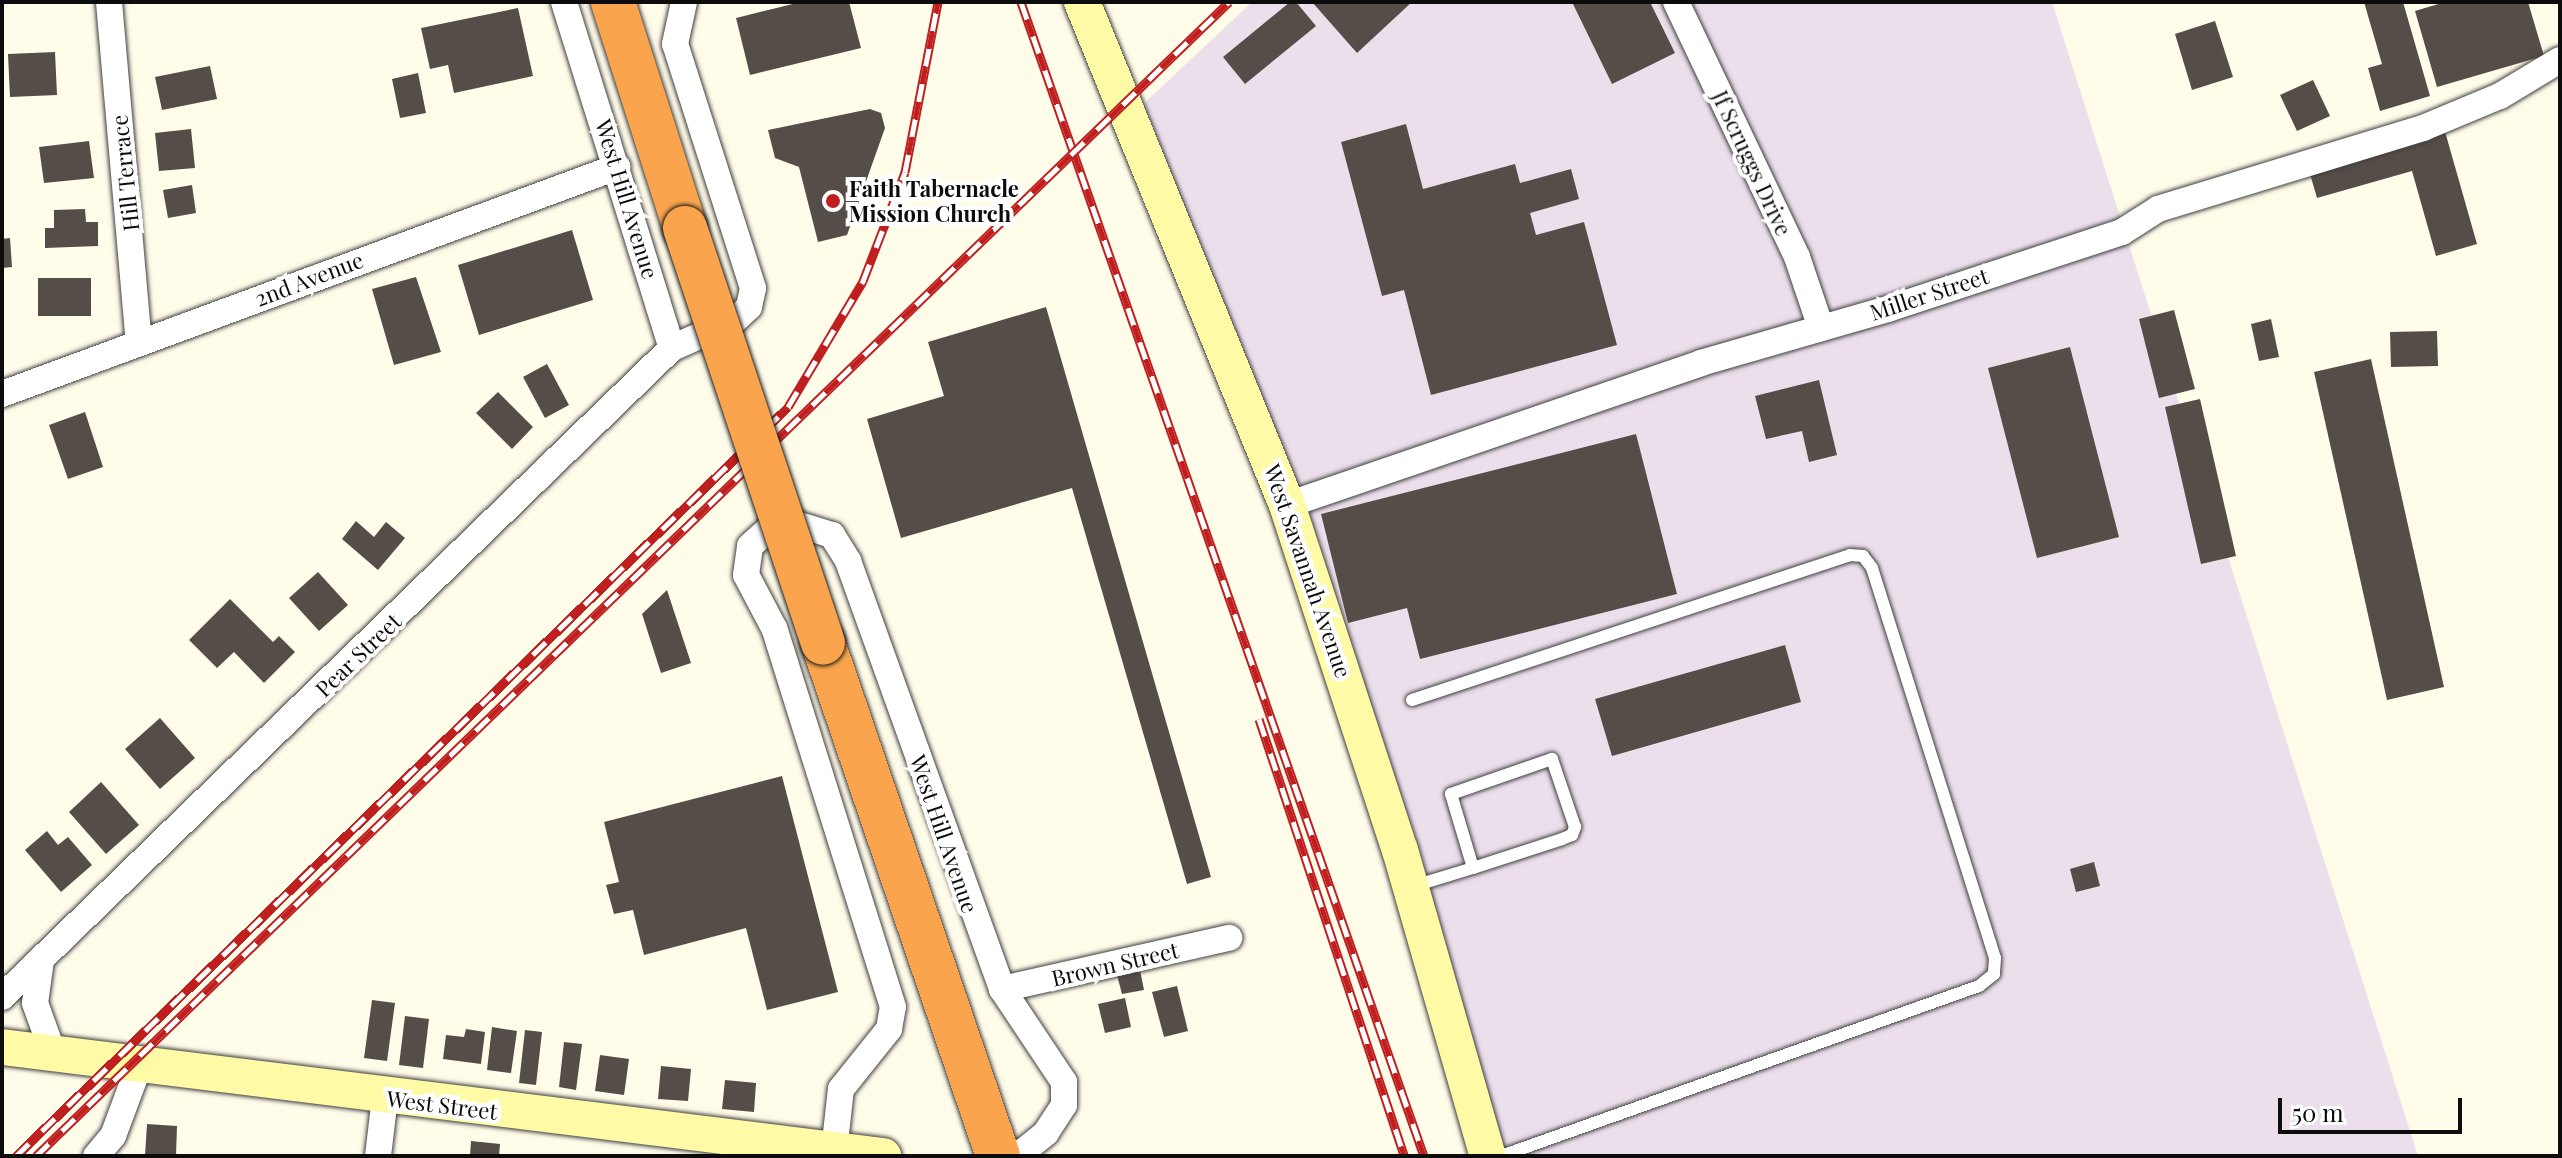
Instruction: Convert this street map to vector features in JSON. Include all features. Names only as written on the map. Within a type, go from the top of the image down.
[{"type":"highway","name":"West Hill Avenue","points":[[613,2],[823,643],[998,1156]]},
{"type":"street","name":"Hill Terrace","points":[[109,2],[139,343]]},
{"type":"street","name":"West Hill Avenue","points":[[564,2],[672,348]]},
{"type":"street","points":[[672,348],[735,320],[749,307],[753,288],[675,44],[684,2]]},
{"type":"street","name":"West Savannah Avenue","points":[[1082,2],[1287,505],[1412,887],[1488,1156]]},
{"type":"street","name":"Jf Scruggs Drive","points":[[1676,2],[1797,257],[1821,328]]},
{"type":"street","name":"Miller Street","points":[[1287,505],[1701,363],[2122,232],[2158,209],[2423,128],[2500,96],[2560,60]]},
{"type":"street","name":"2nd Avenue","points":[[2,394],[617,167]]},
{"type":"street","name":"Pear Street","points":[[2,997],[672,348]]},
{"type":"street","name":"West Hill Avenue","points":[[834,1151],[841,1089],[889,1029],[893,1007],[774,628],[746,575],[750,546],[768,530],[814,526],[832,535],[848,561],[1002,989],[1064,1082],[1064,1105],[1046,1133],[1018,1156]]},
{"type":"street","name":"Brown Street","points":[[1002,989],[1229,938]]},
{"type":"street","points":[[41,960],[35,1003],[53,1053]]},
{"type":"street","name":"West Street","points":[[2,1047],[385,1097],[883,1156]]},
{"type":"street","points":[[96,1156],[115,1146],[139,1066]]},
{"type":"street","points":[[378,1156],[385,1097]]},
{"type":"lane","points":[[1412,700],[1850,555],[1863,556],[1872,568],[1995,958],[1994,974],[1979,986],[1501,1156]]},
{"type":"lane","points":[[1412,887],[1473,868],[1572,835],[1575,827],[1552,759],[1451,794],[1473,868]]},
{"type":"shaded area","points":[[1252,2],[2052,2],[2418,1156],[1504,1156],[1138,109]]},
{"type":"building","points":[[801,2],[849,2],[861,48],[750,75],[736,18]]},
{"type":"building","points":[[1290,2],[1296,2],[1316,26],[1245,84],[1223,57]]},
{"type":"building","points":[[1312,2],[1412,2],[1357,53]]},
{"type":"building","points":[[1572,2],[1650,2],[1675,53],[1612,84]]},
{"type":"building","points":[[2364,2],[2403,2],[2430,96],[2380,111],[2368,68],[2382,64]]},
{"type":"building","points":[[2445,2],[2528,2],[2544,56],[2437,87],[2415,11]]},
{"type":"building","points":[[518,8],[533,76],[454,93],[448,65],[430,69],[421,28]]},
{"type":"building","points":[[2215,21],[2233,77],[2192,90],[2175,34]]},
{"type":"building","points":[[55,52],[57,95],[10,97],[8,54]]},
{"type":"building","points":[[210,66],[217,99],[162,110],[155,77]]},
{"type":"building","points":[[418,73],[426,113],[400,118],[392,79]]},
{"type":"building","points":[[2313,80],[2330,116],[2297,131],[2280,95]]},
{"type":"building","name":"Faith Tabernacle Mission Church","points":[[870,109],[881,113],[885,128],[847,235],[818,242],[799,167],[775,158],[768,130]]},
{"type":"building","points":[[1406,124],[1423,189],[1515,164],[1520,183],[1571,169],[1579,199],[1530,213],[1536,235],[1584,222],[1617,345],[1431,395],[1404,290],[1382,296],[1341,142]]},
{"type":"building","points":[[2444,128],[2477,244],[2436,256],[2412,171],[2317,198],[2308,167]]},
{"type":"building","points":[[191,129],[195,168],[159,171],[155,133]]},
{"type":"building","points":[[89,141],[94,178],[44,183],[39,147]]},
{"type":"building","points":[[192,185],[196,213],[168,218],[163,190]]},
{"type":"building","points":[[85,209],[86,222],[98,222],[98,246],[45,248],[45,228],[54,228],[54,210]]},
{"type":"building","points":[[572,230],[593,300],[479,335],[458,265]]},
{"type":"building","points":[[10,238],[12,267],[2,268],[2,239]]},
{"type":"building","points":[[416,277],[441,352],[394,365],[372,289]]},
{"type":"building","points":[[38,278],[91,278],[91,316],[38,316]]},
{"type":"building","points":[[1046,307],[1211,877],[1187,884],[1072,488],[901,538],[867,419],[944,396],[928,342]]},
{"type":"building","points":[[2174,310],[2195,389],[2159,398],[2139,319]]},
{"type":"building","points":[[2271,319],[2279,357],[2259,361],[2251,324]]},
{"type":"building","points":[[2437,331],[2438,366],[2391,367],[2390,332]]},
{"type":"building","points":[[2070,347],[2119,537],[2037,558],[1988,368]]},
{"type":"building","points":[[2371,359],[2444,687],[2387,700],[2314,372]]},
{"type":"building","points":[[547,364],[569,405],[545,418],[523,377]]},
{"type":"building","points":[[1819,380],[1837,455],[1809,462],[1802,431],[1766,439],[1755,396]]},
{"type":"building","points":[[498,392],[533,427],[512,449],[476,413]]},
{"type":"building","points":[[2200,399],[2236,556],[2201,564],[2165,407]]},
{"type":"building","points":[[85,412],[103,467],[68,479],[49,425]]},
{"type":"building","points":[[1636,434],[1677,594],[1420,659],[1407,608],[1348,623],[1321,514]]},
{"type":"building","points":[[356,521],[374,537],[386,522],[405,538],[378,570],[342,539]]},
{"type":"building","points":[[318,572],[348,605],[319,631],[289,598]]},
{"type":"building","points":[[667,590],[691,663],[661,673],[642,614]]},
{"type":"building","points":[[230,599],[273,642],[279,636],[295,652],[264,683],[234,652],[217,668],[189,640]]},
{"type":"building","points":[[1785,645],[1801,702],[1612,756],[1595,699]]},
{"type":"building","points":[[160,718],[195,758],[160,789],[125,749]]},
{"type":"building","points":[[782,776],[838,992],[767,1010],[746,928],[644,955],[633,910],[614,914],[606,885],[619,882],[604,822]]},
{"type":"building","points":[[101,782],[139,825],[106,854],[69,812]]},
{"type":"building","points":[[47,831],[58,845],[68,837],[92,865],[61,892],[25,850]]},
{"type":"building","points":[[2094,862],[2100,886],[2076,892],[2070,869]]},
{"type":"building","points":[[1140,970],[1144,990],[1122,994],[1117,975]]},
{"type":"building","points":[[1177,986],[1188,1031],[1164,1037],[1152,992]]},
{"type":"building","points":[[1125,998],[1131,1027],[1105,1033],[1098,1004]]},
{"type":"building","points":[[372,1000],[395,1003],[387,1061],[364,1058]]},
{"type":"building","points":[[405,1016],[429,1019],[423,1068],[399,1065]]},
{"type":"building","points":[[492,1027],[517,1031],[511,1073],[487,1070]]},
{"type":"building","points":[[466,1029],[485,1032],[481,1064],[443,1059],[446,1035],[464,1037]]},
{"type":"building","points":[[525,1030],[542,1032],[536,1085],[519,1083]]},
{"type":"building","points":[[564,1042],[582,1044],[576,1090],[559,1087]]},
{"type":"building","points":[[600,1055],[629,1059],[624,1095],[595,1091]]},
{"type":"building","points":[[661,1066],[691,1069],[688,1101],[658,1099]]},
{"type":"building","points":[[725,1080],[756,1083],[754,1112],[722,1109]]},
{"type":"building","points":[[147,1124],[177,1126],[176,1156],[145,1156]]},
{"type":"building","points":[[471,1141],[500,1144],[499,1156],[470,1156]]},
{"type":"railway","points":[[16,1156],[788,407],[863,281],[905,172],[938,2]]},
{"type":"railway","points":[[1021,2],[1424,1156]]},
{"type":"railway","points":[[36,1156],[1229,2]]},
{"type":"railway","points":[[1259,719],[1404,1156]]},
{"type":"place","name":"Faith Tabernacle Mission Church","points":[[833,201]]}]
